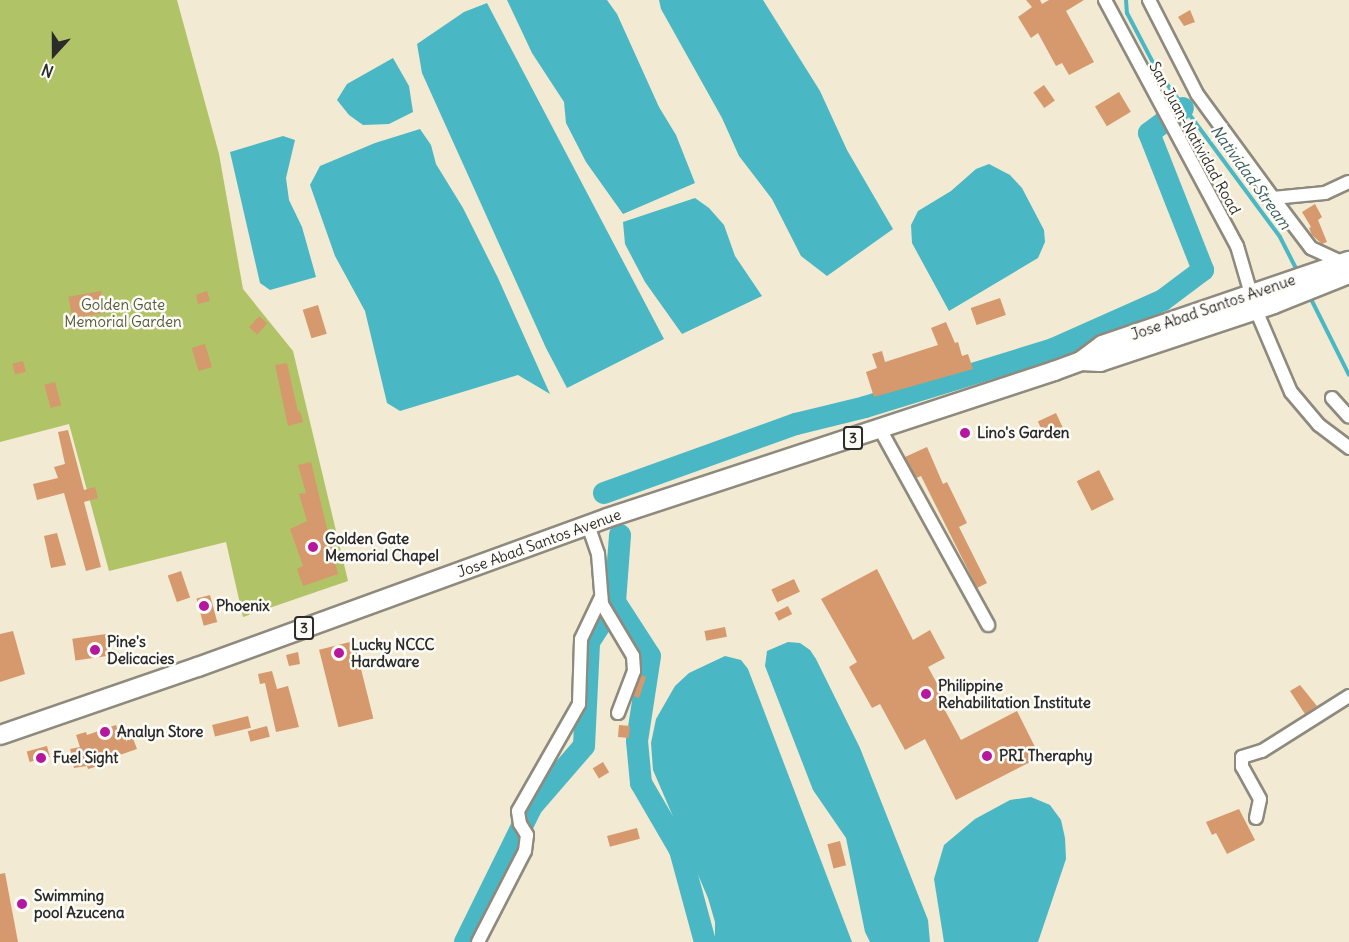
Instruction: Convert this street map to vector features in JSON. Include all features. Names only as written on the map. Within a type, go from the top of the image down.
[{"type":"highway","name":"Jose Abad Santos Avenue","points":[[0,735],[198,667],[588,525],[1081,361],[1100,362],[1342,269]]},
{"type":"street","name":"San Juan-Natividad Road","points":[[1105,0],[1237,246],[1262,299],[1291,392],[1319,426],[1349,448]]},
{"type":"street","points":[[1149,0],[1197,94],[1311,248],[1342,269]]},
{"type":"street","points":[[1273,198],[1324,193],[1349,182]]},
{"type":"street","points":[[1332,398],[1349,417]]},
{"type":"street","points":[[880,429],[988,625]]},
{"type":"street","points":[[588,525],[598,554],[601,600],[633,656],[634,662],[634,671],[618,713]]},
{"type":"street","points":[[478,942],[525,851],[527,835],[520,824],[518,811],[579,704],[581,639],[601,600]]},
{"type":"street","points":[[1256,818],[1260,799],[1242,767],[1242,757],[1262,751],[1349,696]]},
{"type":"green space","name":"Golden Gate Memorial Garden","points":[[0,0],[177,0],[219,154],[243,289],[293,351],[348,581],[243,617],[226,542],[109,571],[69,424],[0,442]]},
{"type":"water","points":[[507,0],[607,0],[617,14],[659,107],[676,135],[695,183],[623,214],[586,162],[566,123],[564,102],[532,53]]},
{"type":"water","points":[[659,0],[763,0],[820,91],[847,150],[893,229],[827,276],[801,256],[772,199],[739,156],[722,118],[661,9]]},
{"type":"water","points":[[487,3],[664,339],[567,388],[546,348],[422,73],[417,44],[464,12]]},
{"type":"water","points":[[393,58],[409,86],[413,112],[389,124],[363,125],[349,115],[337,100],[347,84]]},
{"type":"water","points":[[420,129],[431,145],[436,164],[463,208],[498,278],[550,394],[518,375],[400,411],[387,403],[365,311],[335,256],[310,185],[320,166],[375,143]]},
{"type":"water","points":[[283,136],[295,140],[286,178],[289,200],[302,227],[316,277],[270,290],[260,283],[230,152]]},
{"type":"water","points":[[989,164],[1010,175],[1022,188],[1044,230],[1045,242],[1038,258],[949,311],[912,243],[911,225],[918,211],[951,191],[976,169]]},
{"type":"water","points":[[695,198],[709,208],[724,225],[735,256],[762,296],[682,334],[645,282],[625,244],[623,222]]},
{"type":"water","points":[[788,642],[800,643],[810,650],[860,748],[928,920],[930,942],[870,942],[865,932],[846,838],[813,790],[765,666],[767,651]]},
{"type":"water","points":[[725,656],[741,660],[748,669],[852,942],[715,942],[715,922],[708,898],[653,770],[651,743],[656,719],[675,686],[689,673]]},
{"type":"water","points":[[1031,797],[1050,805],[1061,820],[1065,838],[1066,859],[1038,942],[944,942],[934,879],[944,845],[975,819],[1010,800]]},
{"type":"building","points":[[1026,0],[1040,0],[1042,4],[1049,0],[1084,0],[1066,11],[1094,62],[1069,75],[1062,63],[1056,66],[1038,33],[1031,38],[1018,17],[1032,7]]},
{"type":"building","points":[[1190,10],[1195,22],[1184,26],[1178,17]]},
{"type":"building","points":[[1044,85],[1055,101],[1044,108],[1033,92]]},
{"type":"building","points":[[1119,92],[1131,112],[1107,126],[1095,106]]},
{"type":"building","points":[[1315,204],[1322,217],[1318,220],[1327,242],[1322,244],[1312,235],[1309,228],[1311,227],[1302,212]]},
{"type":"building","points":[[101,291],[105,313],[72,318],[69,297]]},
{"type":"building","points":[[207,291],[210,301],[198,304],[196,295]]},
{"type":"building","points":[[1000,298],[1006,315],[977,325],[971,308]]},
{"type":"building","points":[[318,305],[327,334],[311,338],[303,310]]},
{"type":"building","points":[[259,316],[267,323],[257,335],[249,327]]},
{"type":"building","points":[[946,322],[955,343],[958,342],[962,356],[968,354],[973,369],[874,397],[866,372],[877,368],[872,354],[882,351],[885,362],[938,345],[931,328]]},
{"type":"building","points":[[205,344],[212,367],[199,371],[192,348]]},
{"type":"building","points":[[23,361],[26,372],[15,374],[12,364]]},
{"type":"building","points":[[287,363],[298,412],[300,411],[303,422],[288,426],[275,365]]},
{"type":"building","points":[[55,382],[61,405],[51,408],[44,385]]},
{"type":"building","points":[[1056,413],[1064,430],[1046,439],[1038,421]]},
{"type":"building","points":[[68,430],[84,490],[95,487],[98,498],[84,502],[101,567],[86,571],[64,493],[37,500],[33,484],[58,478],[54,467],[65,464],[58,432]]},
{"type":"building","points":[[927,447],[943,484],[947,482],[967,523],[959,527],[987,583],[977,588],[921,476],[916,478],[905,457]]},
{"type":"building","name":"Golden Gate Memorial Chapel","points":[[311,462],[338,574],[303,586],[297,569],[303,566],[290,529],[307,521],[299,494],[306,493],[298,465]]},
{"type":"building","points":[[1099,470],[1114,499],[1092,511],[1077,481]]},
{"type":"building","points":[[57,533],[66,565],[51,568],[44,536]]},
{"type":"building","points":[[877,569],[913,640],[930,630],[945,658],[928,667],[946,700],[941,703],[961,740],[1017,711],[1040,757],[956,800],[925,739],[905,750],[880,704],[872,708],[849,667],[857,662],[821,599]]},
{"type":"building","points":[[181,571],[190,597],[177,602],[168,576]]},
{"type":"building","points":[[794,579],[800,592],[777,602],[771,590]]},
{"type":"building","points":[[210,595],[217,622],[204,626],[196,599]]},
{"type":"building","points":[[788,606],[792,614],[779,621],[775,613]]},
{"type":"building","points":[[725,627],[727,637],[706,641],[704,631]]},
{"type":"building","points":[[13,631],[25,674],[0,682],[0,634]]},
{"type":"building","points":[[106,634],[109,656],[75,661],[72,639]]},
{"type":"building","points":[[354,641],[373,719],[338,727],[319,650]]},
{"type":"building","points":[[298,652],[300,664],[289,666],[286,655]]},
{"type":"building","points":[[272,671],[277,689],[288,686],[299,727],[276,732],[265,683],[260,684],[258,674]]},
{"type":"building","points":[[641,675],[646,677],[639,698],[633,696]]},
{"type":"building","points":[[1300,685],[1317,706],[1305,714],[1290,691]]},
{"type":"building","points":[[248,716],[251,728],[215,737],[212,725]]},
{"type":"building","points":[[116,725],[118,731],[129,728],[137,749],[114,757],[116,761],[88,769],[87,766],[74,768],[70,749],[80,747],[76,735],[86,732],[87,735]]},
{"type":"building","points":[[619,725],[630,726],[629,738],[618,737]]},
{"type":"building","points":[[267,726],[270,737],[251,742],[248,731]]},
{"type":"building","points":[[47,746],[50,757],[30,762],[27,751]]},
{"type":"building","points":[[603,762],[609,772],[599,778],[593,768]]},
{"type":"building","points":[[1239,809],[1255,840],[1227,854],[1216,833],[1212,835],[1206,822]]},
{"type":"building","points":[[637,828],[640,839],[610,847],[607,836]]},
{"type":"building","points":[[840,841],[846,865],[833,868],[827,844]]},
{"type":"building","points":[[5,873],[18,942],[0,942],[0,874]]},
{"type":"waterway","name":"Natividad Stream","points":[[1126,0],[1127,13],[1158,72],[1280,237],[1298,272]]},
{"type":"waterway","points":[[604,493],[796,424],[865,407],[1053,349],[1163,300],[1203,270],[1149,133],[1183,108]]},
{"type":"waterway","name":"Natividad Stream","points":[[1309,295],[1349,375]]},
{"type":"waterway","points":[[465,942],[532,806],[584,746],[589,642],[615,602],[620,535]]},
{"type":"waterway","points":[[615,602],[650,656],[637,741],[641,783],[680,850],[705,942]]},
{"type":"place","name":"Lino's Garden","points":[[965,433]]},
{"type":"place","name":"Golden Gate Memorial Chapel","points":[[313,547]]},
{"type":"place","name":"Phoenix","points":[[204,606]]},
{"type":"place","name":"Pine's Delicacies","points":[[95,650]]},
{"type":"place","name":"Lucky NCCC Hardware","points":[[339,653]]},
{"type":"place","name":"Philippine Rehabilitation Institute","points":[[926,694]]},
{"type":"place","name":"Analyn Store","points":[[105,732]]},
{"type":"place","name":"PRI Theraphy","points":[[987,756]]},
{"type":"place","name":"Fuel Sight","points":[[41,758]]},
{"type":"place","name":"Swimming pool Azucena","points":[[22,904]]}]
